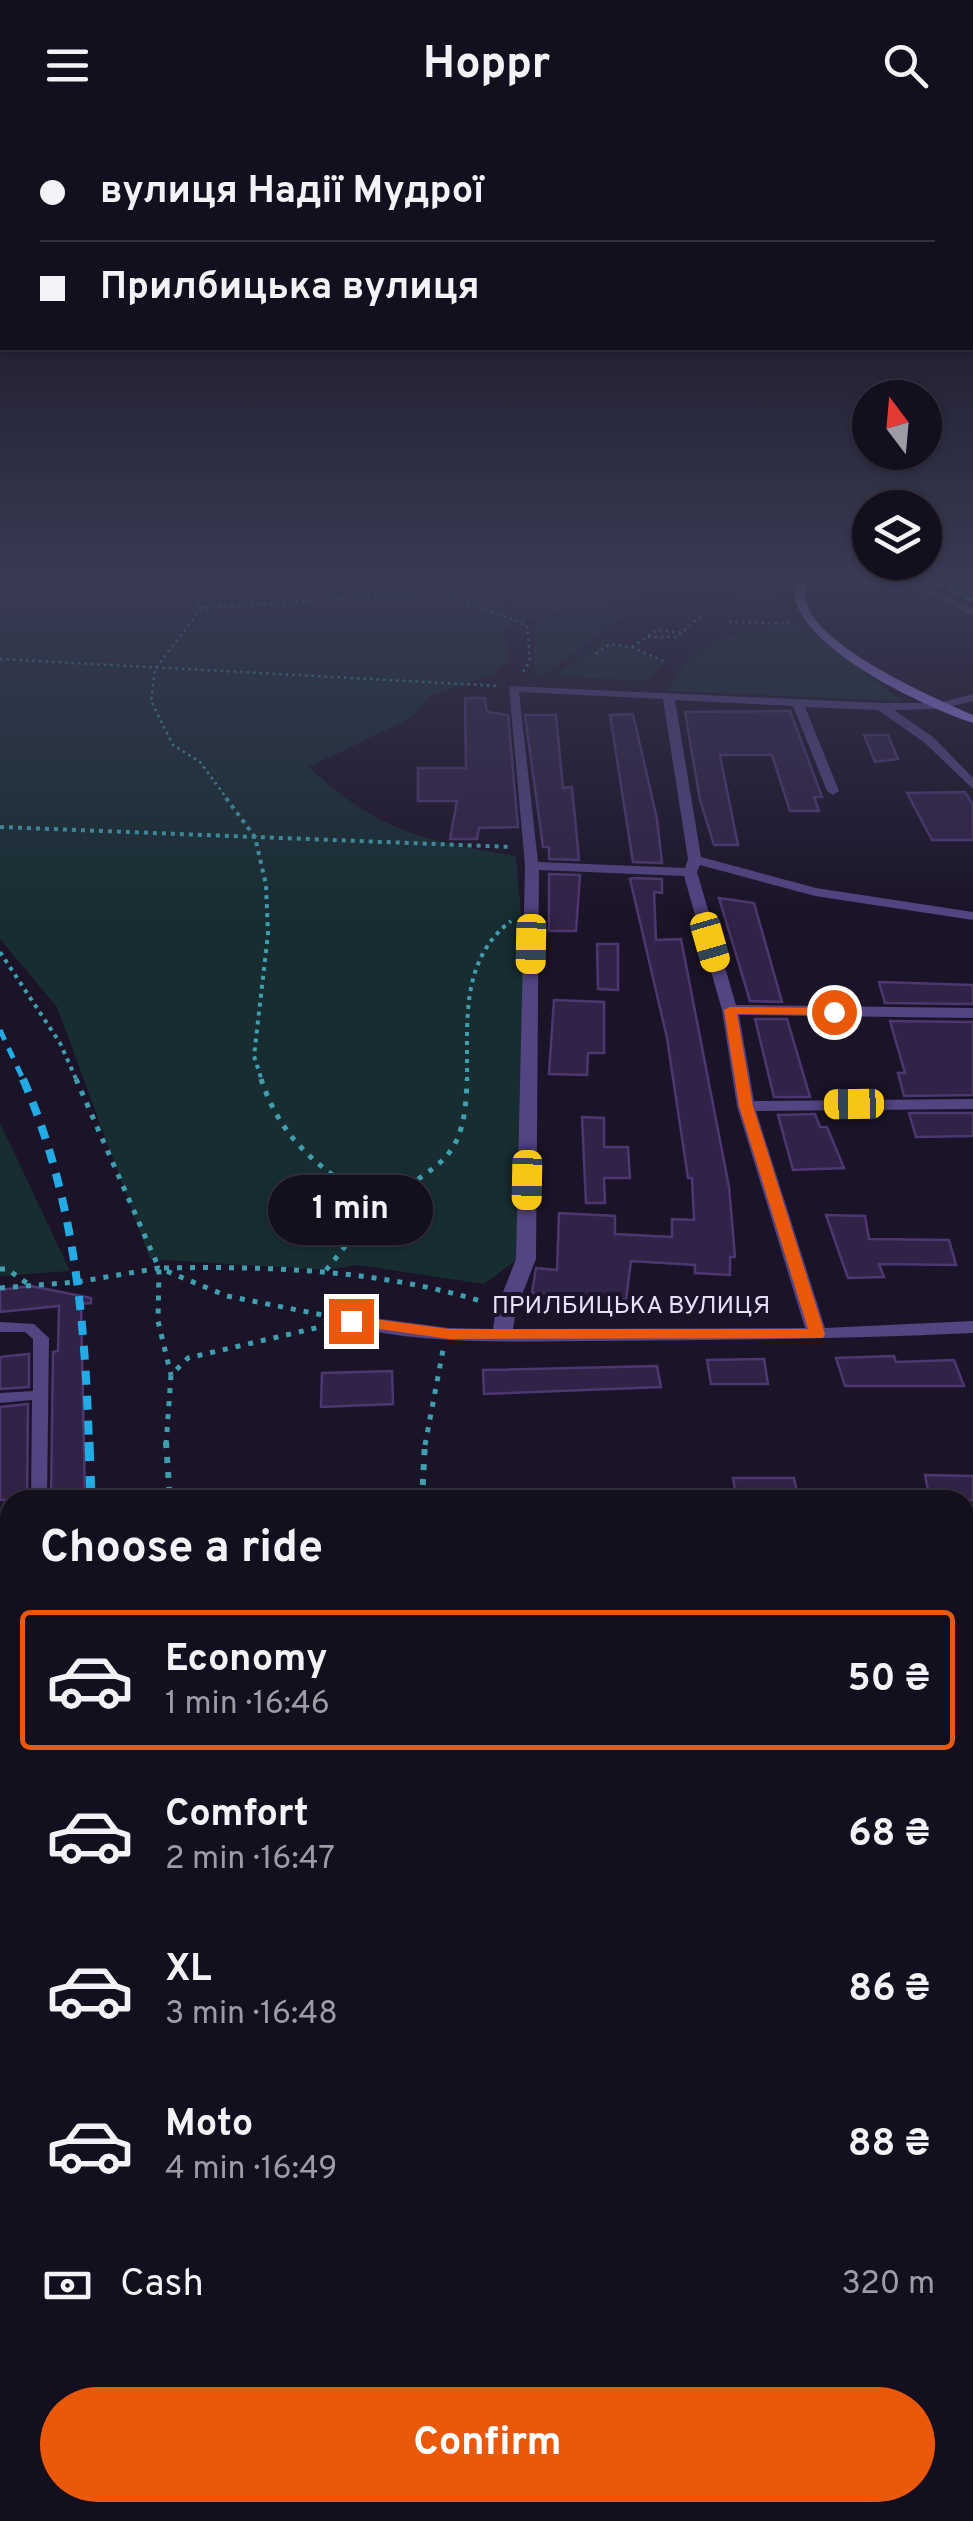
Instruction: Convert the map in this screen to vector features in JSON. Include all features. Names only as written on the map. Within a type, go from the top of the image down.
[{"type":"main road","points":[[916,694],[973,719]]},
{"type":"street","points":[[502,1335],[506,1310],[526,1259],[532,905],[532,866],[511,694]]},
{"type":"street","points":[[515,708],[537,696],[562,694]]},
{"type":"street","points":[[602,694],[880,707],[939,706],[973,697]]},
{"type":"street","points":[[668,698],[693,866],[730,1010],[746,1106],[817,1334]]},
{"type":"street","points":[[798,702],[833,790]]},
{"type":"street","points":[[880,707],[929,740],[973,785]]},
{"type":"street","points":[[532,866],[693,866],[815,892],[973,916]]},
{"type":"street","points":[[730,1010],[973,1013]]},
{"type":"street","points":[[746,1106],[973,1104]]},
{"type":"street","name":"ПРИЛБИЦЬКА ВУЛИЦЯ","points":[[351,1321],[449,1334],[502,1335],[817,1334],[973,1326]]},
{"type":"lane","points":[[0,1327],[29,1327],[38,1331],[40,1490]]},
{"type":"lane","points":[[0,1398],[40,1394]]},
{"type":"path","points":[[153,694],[152,702],[173,745],[200,762],[255,837],[266,885],[268,934],[254,1056],[270,1105],[304,1155],[379,1208]]},
{"type":"path","points":[[0,827],[530,848]]},
{"type":"path","points":[[326,1270],[379,1208],[446,1160],[466,1120],[470,981],[498,931],[532,905]]},
{"type":"path","points":[[0,952],[60,1043],[159,1268],[158,1321],[171,1374],[165,1422],[169,1490]]},
{"type":"path","points":[[0,1269],[6,1268],[31,1286]]},
{"type":"path","points":[[0,1288],[159,1268],[353,1271],[454,1292],[506,1310]]},
{"type":"path","points":[[159,1268],[227,1296],[351,1321]]},
{"type":"path","points":[[171,1374],[188,1358],[351,1321]]},
{"type":"path","points":[[423,1490],[426,1430],[436,1368],[449,1334]]},
{"type":"green space","points":[[0,694],[437,694],[411,718],[309,767],[381,820],[429,838],[516,856],[525,961],[519,1258],[484,1284],[358,1265],[326,1270],[150,1259],[57,1007],[0,939]]},
{"type":"green space","points":[[729,694],[892,694],[902,701]]},
{"type":"green space","points":[[0,1123],[70,1271],[0,1276]]},
{"type":"building","points":[[465,698],[485,698],[487,712],[508,715],[518,827],[479,828],[477,839],[450,839],[457,801],[418,801],[418,768],[466,768]]},
{"type":"building","points":[[790,711],[822,797],[814,797],[819,811],[790,811],[772,755],[720,755],[738,845],[714,845],[700,800],[685,712]]},
{"type":"building","points":[[633,714],[657,819],[662,863],[633,862],[610,715]]},
{"type":"building","points":[[525,715],[556,715],[563,788],[572,787],[579,860],[549,859],[549,847],[543,847]]},
{"type":"building","points":[[864,735],[888,735],[898,759],[875,762]]},
{"type":"building","points":[[965,792],[973,805],[973,840],[932,840],[907,793]]},
{"type":"building","points":[[549,874],[580,875],[576,931],[549,931]]},
{"type":"building","points":[[630,879],[662,879],[662,893],[654,892],[656,940],[681,939],[729,1187],[735,1257],[730,1257],[730,1275],[695,1273],[695,1265],[631,1261],[626,1300],[532,1293],[536,1268],[557,1270],[559,1213],[615,1216],[615,1234],[672,1237],[672,1219],[694,1220],[692,1178],[688,1178],[667,1038]]},
{"type":"building","points":[[719,898],[754,903],[782,1002],[750,1001]]},
{"type":"building","points":[[597,944],[618,944],[618,990],[598,989]]},
{"type":"building","points":[[879,982],[973,985],[973,1004],[885,1003]]},
{"type":"building","points":[[554,1000],[604,1002],[604,1053],[588,1053],[587,1075],[549,1074]]},
{"type":"building","points":[[755,1019],[787,1019],[810,1097],[774,1097]]},
{"type":"building","points":[[890,1021],[973,1022],[973,1095],[904,1096],[898,1073],[905,1073]]},
{"type":"building","points":[[909,1113],[973,1113],[973,1136],[916,1137]]},
{"type":"building","points":[[815,1114],[820,1127],[827,1127],[844,1168],[793,1170],[778,1115]]},
{"type":"building","points":[[582,1117],[604,1118],[604,1147],[628,1147],[630,1178],[604,1178],[605,1203],[586,1203]]},
{"type":"building","points":[[826,1215],[865,1216],[869,1239],[949,1240],[956,1265],[879,1264],[884,1277],[848,1278]]},
{"type":"building","points":[[31,1286],[91,1298],[91,1303],[81,1304],[85,1490],[51,1490],[53,1352],[58,1351],[59,1306],[0,1312],[0,1290]]},
{"type":"building","points":[[29,1354],[29,1387],[0,1389],[0,1357]]},
{"type":"building","points":[[894,1356],[896,1362],[954,1360],[964,1386],[845,1386],[836,1358]]},
{"type":"building","points":[[764,1359],[768,1384],[711,1384],[707,1360]]},
{"type":"building","points":[[657,1366],[661,1387],[484,1394],[483,1370]]},
{"type":"building","points":[[392,1371],[393,1404],[321,1407],[322,1373]]},
{"type":"building","points":[[28,1404],[27,1490],[0,1490],[0,1407]]},
{"type":"building","points":[[925,1475],[973,1476],[973,1490],[928,1490]]},
{"type":"building","points":[[733,1478],[794,1478],[797,1490],[735,1490]]},
{"type":"railway","points":[[0,1030],[24,1081]]},
{"type":"railway","points":[[23,1079],[54,1168],[74,1258],[89,1445]]},
{"type":"railway","points":[[89,1442],[91,1490]]},
{"type":"route","points":[[351,1321],[449,1334],[817,1334],[746,1106],[730,1010],[834,1012]]}]
